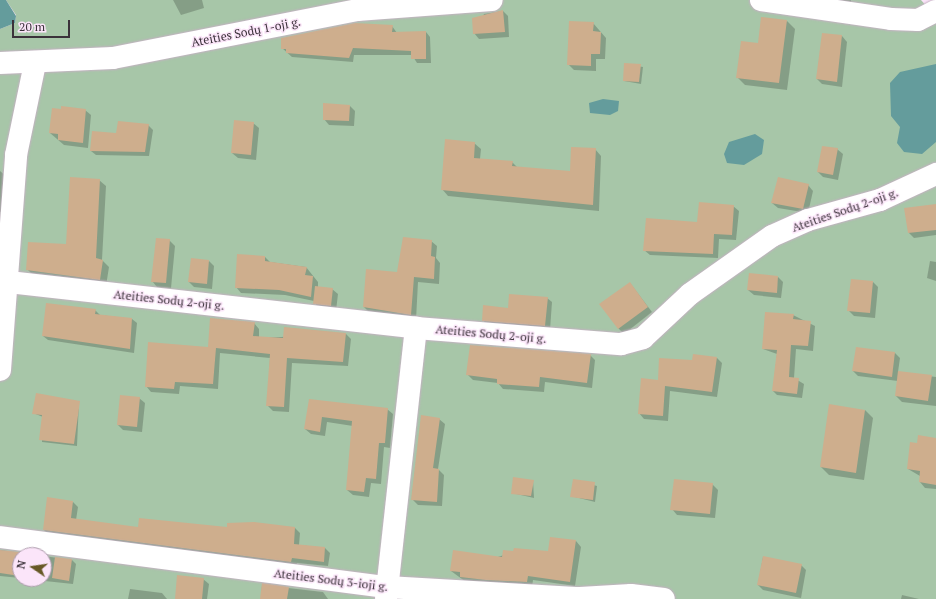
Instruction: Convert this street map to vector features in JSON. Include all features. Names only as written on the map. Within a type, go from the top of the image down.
[{"type":"street","name":"Ateities Sodų 1-oji g.","points":[[0,63],[35,63],[113,58],[357,10],[492,0]]},
{"type":"street","points":[[761,0],[891,19],[918,20],[936,11]]},
{"type":"street","points":[[0,370],[4,282],[16,155],[35,63]]},
{"type":"street","name":"Ateities Sodų 2-oji g.","points":[[4,282],[416,328],[621,344],[634,342],[654,329],[728,264],[772,236],[808,220],[880,200],[936,174]]},
{"type":"street","points":[[387,593],[416,328]]},
{"type":"street","name":"Ateities Sodų 3-ioji g.","points":[[0,537],[387,593],[580,598],[632,595],[664,599]]},
{"type":"shaded area","points":[[0,0],[6,0],[16,16],[15,23],[0,29]]},
{"type":"shaded area","points":[[6,0],[921,0],[936,17],[936,599],[0,599],[0,29],[15,23],[16,15]]},
{"type":"shaded area","points":[[936,64],[936,142],[922,154],[904,152],[897,143],[900,127],[891,116],[890,83],[900,72]]},
{"type":"shaded area","points":[[603,99],[619,101],[618,111],[610,115],[590,113],[589,103]]},
{"type":"shaded area","points":[[755,134],[764,140],[762,154],[744,165],[727,163],[724,154],[729,142]]},
{"type":"building","points":[[503,10],[505,32],[473,34],[472,18]]},
{"type":"building","points":[[761,17],[787,20],[779,83],[736,78],[741,41],[758,43]]},
{"type":"building","points":[[569,21],[594,22],[593,31],[601,32],[600,54],[591,54],[591,66],[567,65]]},
{"type":"building","points":[[355,23],[393,25],[392,32],[426,31],[426,59],[411,59],[411,51],[353,48],[349,58],[286,53],[286,49],[281,49],[281,38]]},
{"type":"building","points":[[822,33],[842,35],[837,82],[816,79]]},
{"type":"building","points":[[624,63],[641,64],[639,82],[623,81]]},
{"type":"building","points":[[323,103],[350,105],[349,121],[323,120]]},
{"type":"building","points":[[61,106],[86,109],[83,143],[58,140],[58,134],[49,133],[52,108],[61,109]]},
{"type":"building","points":[[234,120],[254,122],[251,155],[231,153]]},
{"type":"building","points":[[118,121],[149,124],[145,152],[90,151],[92,131],[116,133]]},
{"type":"building","points":[[445,139],[475,142],[474,158],[513,161],[512,166],[570,171],[571,147],[596,148],[593,205],[441,190]]},
{"type":"building","points":[[822,146],[838,148],[833,175],[817,172]]},
{"type":"building","points":[[70,177],[100,179],[96,258],[103,260],[100,280],[26,270],[28,242],[66,244]]},
{"type":"building","points":[[778,177],[809,184],[803,209],[771,203]]},
{"type":"building","points":[[699,202],[734,205],[732,235],[714,234],[713,254],[643,251],[646,218],[697,222]]},
{"type":"building","points":[[936,204],[936,230],[908,233],[904,208]]},
{"type":"building","points":[[403,237],[432,240],[431,256],[435,257],[434,279],[414,277],[411,315],[363,307],[366,269],[397,272]]},
{"type":"building","points":[[156,238],[170,239],[166,283],[151,282]]},
{"type":"building","points":[[237,254],[265,256],[265,261],[307,267],[305,275],[313,276],[311,297],[279,290],[235,288]]},
{"type":"building","points":[[191,258],[209,260],[207,284],[188,282]]},
{"type":"building","points":[[749,273],[778,276],[777,293],[747,290]]},
{"type":"building","points":[[851,279],[873,281],[870,313],[847,311]]},
{"type":"building","points":[[630,282],[648,307],[618,329],[599,304]]},
{"type":"building","points":[[315,286],[333,288],[331,306],[313,304]]},
{"type":"building","points":[[509,294],[548,297],[545,326],[482,321],[483,305],[508,308]]},
{"type":"building","points":[[46,303],[96,309],[95,314],[132,318],[130,349],[42,336]]},
{"type":"building","points":[[765,312],[794,314],[793,319],[811,321],[808,346],[791,345],[789,377],[799,378],[797,394],[772,391],[777,350],[762,349]]},
{"type":"building","points":[[210,318],[255,322],[253,336],[283,338],[284,327],[346,333],[343,362],[287,358],[284,407],[266,406],[270,354],[216,348],[213,384],[175,382],[174,389],[145,387],[148,342],[208,347]]},
{"type":"building","points":[[470,345],[591,354],[587,383],[540,377],[539,387],[497,384],[497,379],[466,375]]},
{"type":"building","points":[[856,347],[895,352],[892,377],[852,371]]},
{"type":"building","points":[[693,354],[717,357],[712,392],[665,386],[663,416],[638,414],[641,378],[658,380],[659,358],[692,360]]},
{"type":"building","points":[[898,371],[932,375],[928,401],[895,396]]},
{"type":"building","points":[[36,393],[80,401],[74,444],[39,440],[42,415],[32,414]]},
{"type":"building","points":[[120,395],[140,397],[137,427],[117,425]]},
{"type":"building","points":[[309,399],[388,408],[385,443],[379,443],[376,479],[366,478],[364,492],[346,490],[352,421],[322,417],[320,432],[304,429]]},
{"type":"building","points":[[829,404],[865,410],[856,473],[820,467]]},
{"type":"building","points":[[421,415],[440,418],[433,468],[439,469],[437,502],[411,500]]},
{"type":"building","points":[[918,435],[936,438],[936,485],[919,482],[920,471],[907,469],[910,442],[917,443]]},
{"type":"building","points":[[513,477],[534,480],[531,496],[511,494]]},
{"type":"building","points":[[573,479],[595,482],[593,500],[570,497]]},
{"type":"building","points":[[674,479],[713,483],[710,514],[670,510]]},
{"type":"building","points":[[47,497],[73,501],[71,518],[138,527],[139,518],[227,527],[227,523],[254,522],[295,527],[294,544],[325,547],[324,562],[292,558],[291,562],[43,530]]},
{"type":"building","points":[[550,537],[576,540],[570,582],[528,576],[527,582],[486,580],[460,577],[460,572],[450,571],[453,550],[502,557],[503,550],[513,551],[514,548],[548,551]]},
{"type":"building","points":[[0,550],[12,551],[12,575],[0,573]]},
{"type":"building","points":[[763,556],[802,564],[796,593],[757,585]]},
{"type":"building","points":[[55,557],[72,559],[69,581],[52,578]]},
{"type":"building","points":[[177,575],[204,578],[202,599],[175,599]]},
{"type":"building","points":[[262,583],[289,587],[287,599],[260,599]]}]
